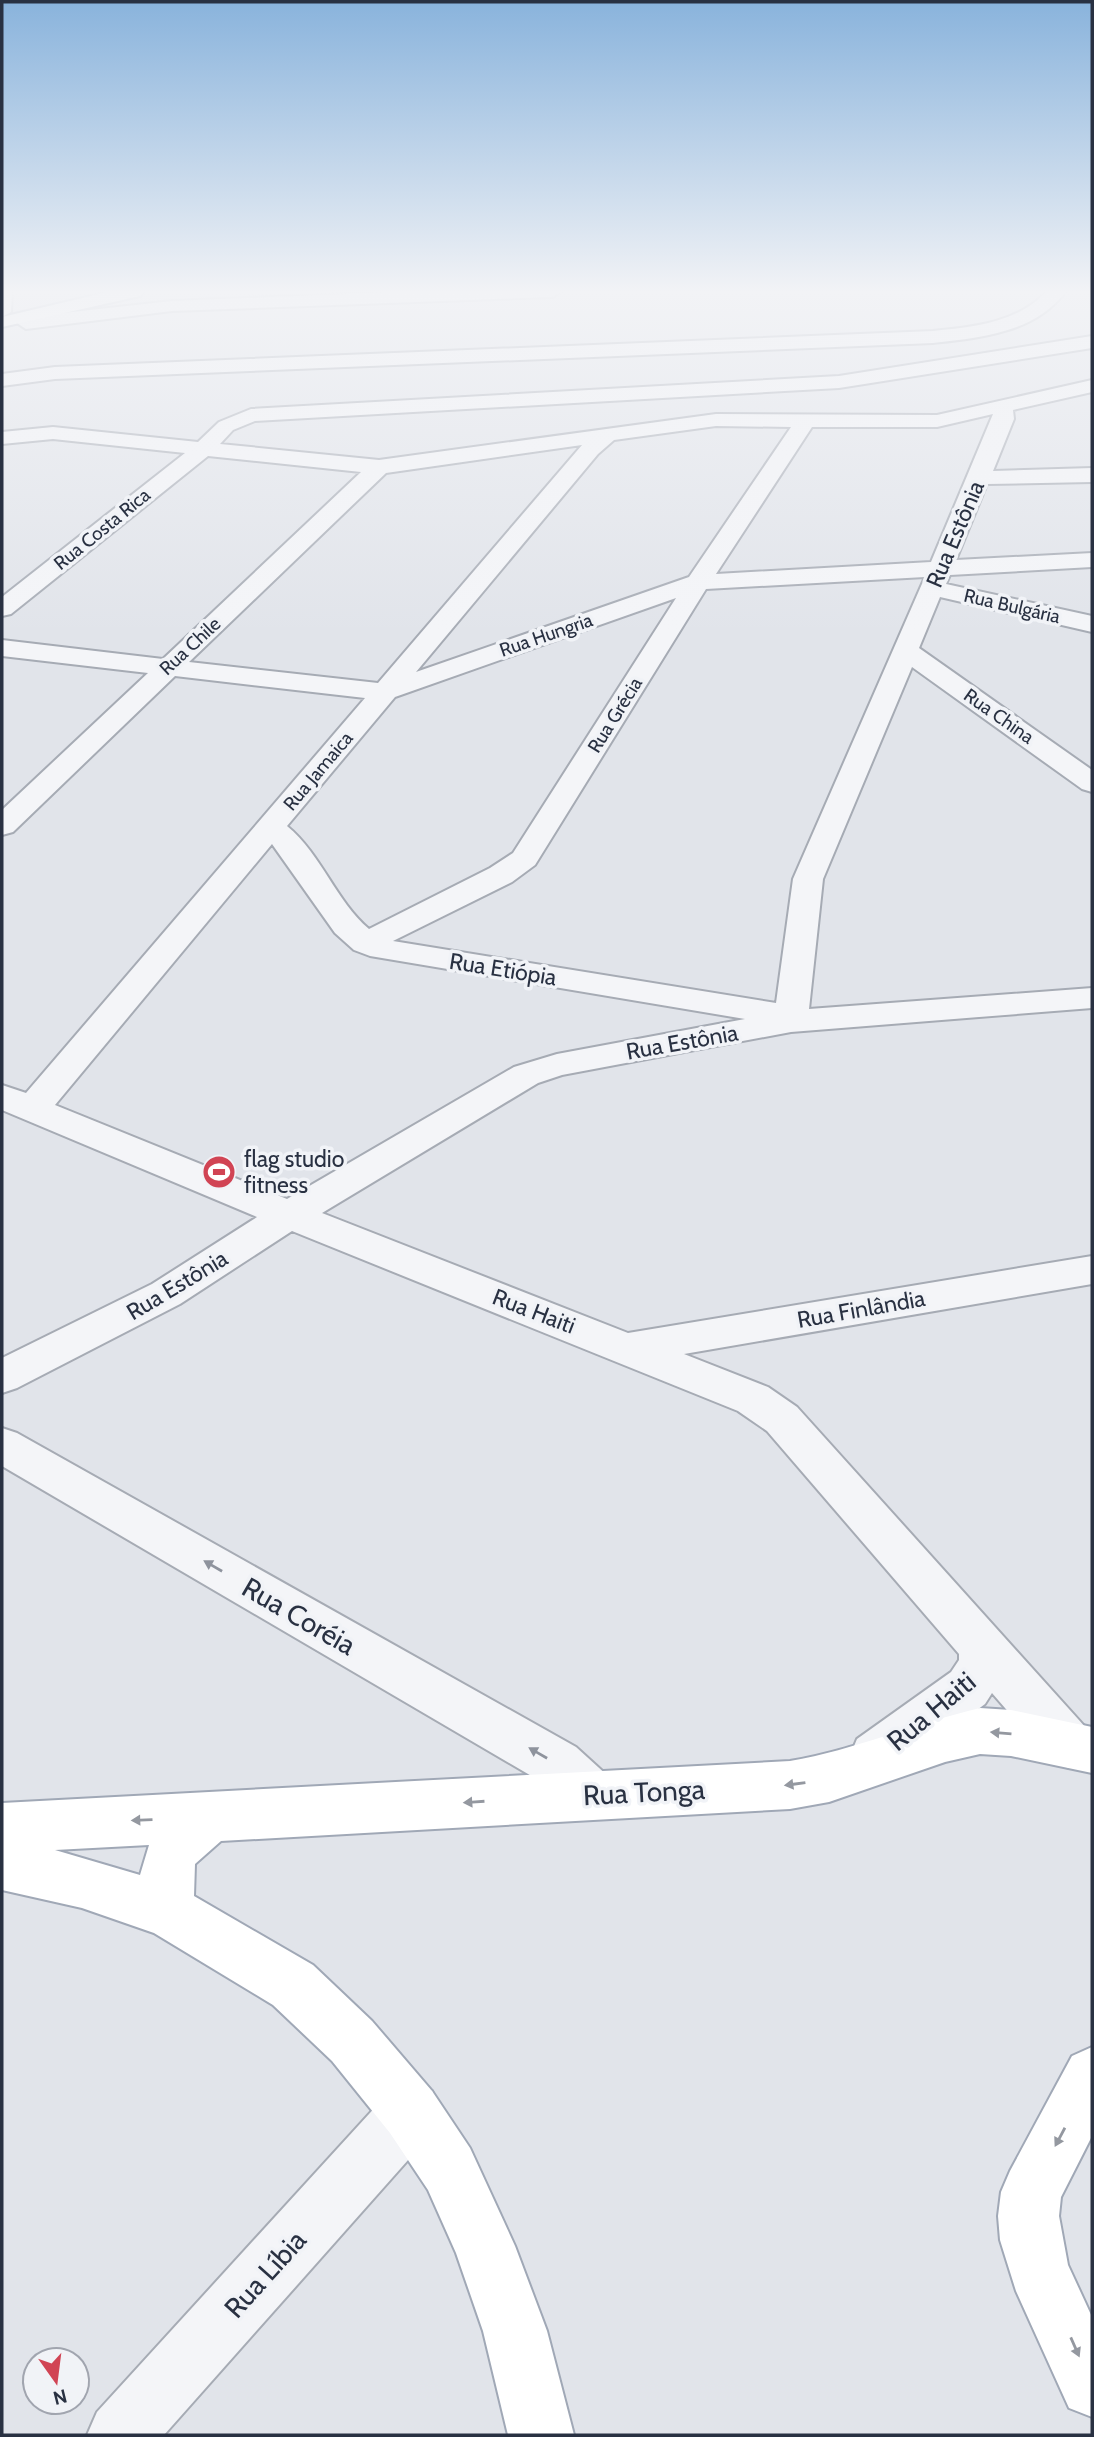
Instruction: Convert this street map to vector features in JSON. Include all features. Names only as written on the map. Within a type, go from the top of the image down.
[{"type":"main road","name":"Rua Tonga","points":[[2,1828],[790,1785],[829,1778],[980,1731],[1080,1747]]},
{"type":"main road","points":[[168,1911],[166,1884],[173,1847],[210,1818]]},
{"type":"main road","points":[[2,1864],[82,1882],[168,1911],[228,1943],[293,1985],[352,2041],[411,2112],[449,2169],[484,2246],[515,2331],[541,2435]]},
{"type":"main road","points":[[1092,2077],[1031,2192],[1026,2213],[1030,2241],[1042,2276],[1092,2385]]},
{"type":"street","name":"Rua Costa Rica","points":[[2,609],[234,421],[264,413],[400,406]]},
{"type":"street","points":[[2,438],[53,433],[379,467],[716,420],[914,423],[1012,406]]},
{"type":"street","points":[[1007,407],[1029,406]]},
{"type":"street","name":"Rua Estônia","points":[[2,1377],[157,1299],[289,1215],[514,1081],[542,1068],[792,1019],[807,879],[1007,407]]},
{"type":"street","name":"Rua Grécia","points":[[365,943],[501,875],[524,859],[698,582],[806,420]]},
{"type":"street","name":"Rua Jamaica","points":[[17,1103],[270,827],[590,449],[607,436]]},
{"type":"street","name":"Rua Chile","points":[[2,826],[379,467]]},
{"type":"street","points":[[979,478],[1092,475]]},
{"type":"street","name":"Rua Hungria","points":[[2,648],[384,692],[698,582],[936,578],[1092,560]]},
{"type":"street","name":"Rua Bulgária","points":[[936,578],[1092,624]]},
{"type":"street","name":"Rua China","points":[[905,650],[1092,783]]},
{"type":"street","name":"Rua Etiópia","points":[[270,827],[286,838],[343,925],[365,943],[381,949],[792,1019],[1092,998]]},
{"type":"street","name":"Rua Haiti","points":[[17,1103],[289,1215],[753,1399],[782,1419],[983,1646],[1080,1747]]},
{"type":"street","name":"Rua Finlândia","points":[[629,1348],[1092,1270]]},
{"type":"street","name":"Rua Coréia","points":[[2,1445],[558,1764],[592,1794]]},
{"type":"street","name":"Rua Haiti","points":[[861,1767],[968,1688],[983,1665],[983,1646]]},
{"type":"street","name":"Rua Líbia","points":[[120,2435],[411,2112]]},
{"type":"place","name":"flag studio fitness","points":[[219,1172]]}]
